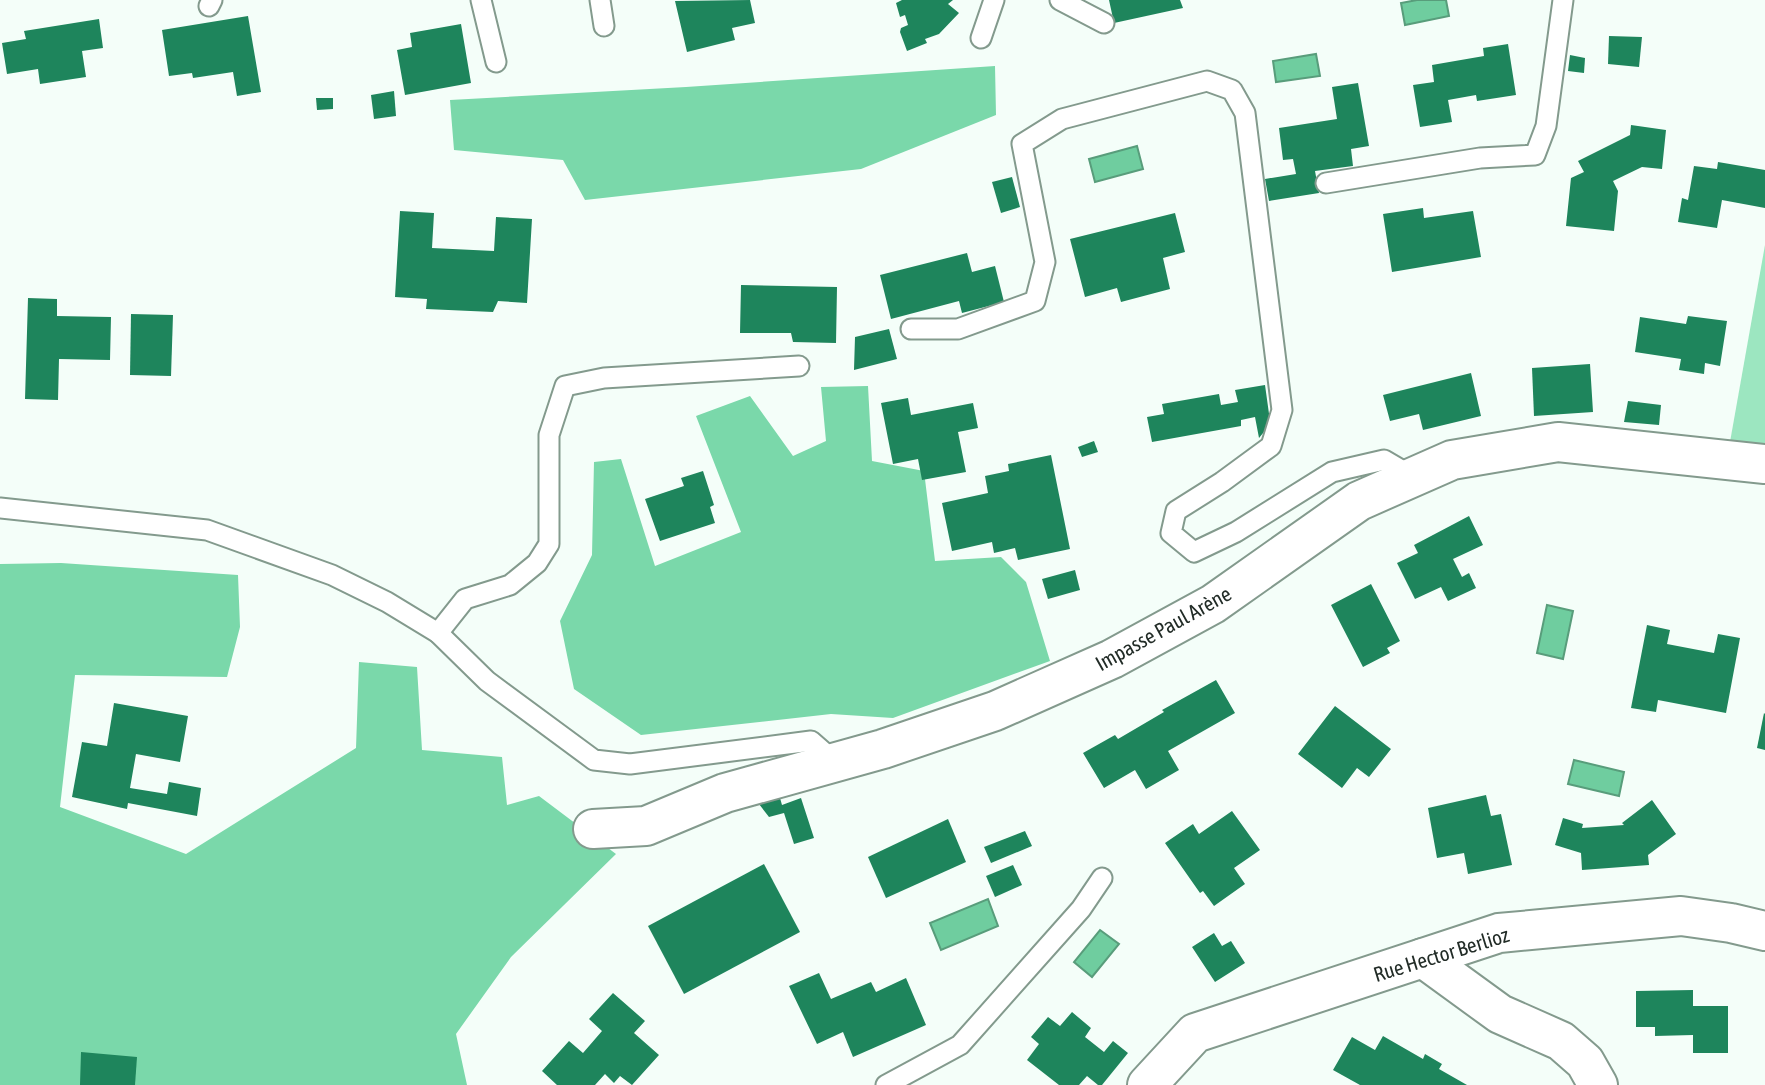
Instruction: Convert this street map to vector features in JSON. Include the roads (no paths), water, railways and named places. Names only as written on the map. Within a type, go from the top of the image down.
[{"type":"street","name":"Impasse Paul Arène","points":[[593,829],[646,826],[725,793],[883,749],[995,711],[1112,659],[1213,604],[1359,501],[1452,460],[1558,442],[1765,464]]},
{"type":"street","name":"Rue Hector Berlioz","points":[[1147,1085],[1195,1033],[1499,933],[1681,916],[1765,931]]},
{"type":"street","points":[[1423,957],[1500,1014],[1561,1041],[1585,1062],[1598,1085]]},
{"type":"lane","points":[[481,0],[496,62]]},
{"type":"lane","points":[[600,0],[604,26]]},
{"type":"lane","points":[[981,38],[994,0]]},
{"type":"lane","points":[[1060,0],[1104,23]]},
{"type":"lane","points":[[1326,183],[1480,158],[1535,155],[1546,126],[1563,0]]},
{"type":"lane","points":[[911,329],[958,329],[1035,301],[1045,261],[1023,144],[1062,119],[1207,81],[1232,90],[1245,113],[1282,410],[1271,446],[1177,511],[1171,533],[1194,552],[1236,532],[1332,472],[1384,460],[1413,477]]},
{"type":"lane","points":[[438,633],[465,598],[510,585],[537,563],[549,544],[550,435],[565,386],[604,378],[799,366]]},
{"type":"lane","points":[[0,508],[207,530],[332,575],[387,601],[438,633],[486,681],[594,760],[630,764],[811,741],[835,762]]},
{"type":"lane","points":[[886,1085],[960,1045],[1082,909],[1102,878]]}]
